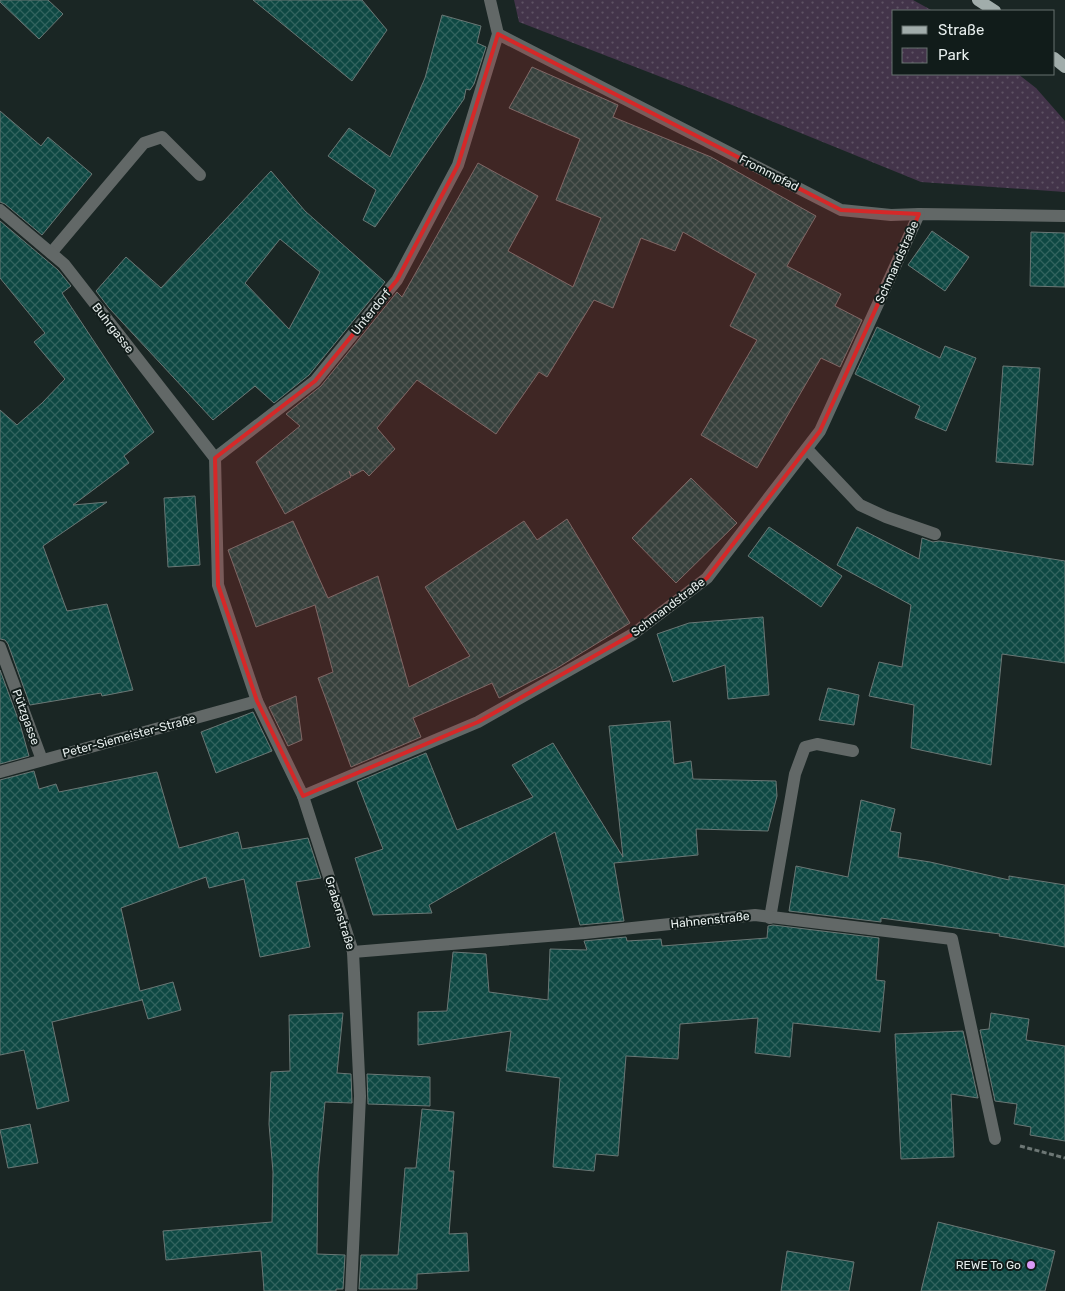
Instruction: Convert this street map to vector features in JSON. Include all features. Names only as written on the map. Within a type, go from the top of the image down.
[{"type":"main road","points":[[978,0],[993,10]]},
{"type":"main road","points":[[1055,59],[1065,67]]},
{"type":"street","points":[[490,0],[498,34]]},
{"type":"street","name":"Frommpfad","points":[[498,34],[841,210],[891,215],[1065,216]]},
{"type":"street","name":"Unterdorf","points":[[215,458],[315,381],[397,280],[458,165],[498,34]]},
{"type":"street","points":[[51,253],[144,143],[162,137],[200,176]]},
{"type":"street","name":"Buhrgasse","points":[[0,210],[64,264],[215,458]]},
{"type":"street","name":"Schmandstraße","points":[[303,796],[478,722],[633,634],[707,578],[820,431],[919,214]]},
{"type":"street","points":[[807,448],[860,505],[886,517],[934,534]]},
{"type":"street","name":"Grabenstraße","points":[[215,458],[218,585],[257,701],[303,796],[353,952],[360,1096],[351,1291]]},
{"type":"street","name":"Pützgasse","points":[[0,647],[42,760]]},
{"type":"street","name":"Peter-Siemeister-Straße","points":[[0,772],[257,701]]},
{"type":"street","points":[[770,918],[795,774],[805,747],[818,744],[853,751]]},
{"type":"street","name":"Hahnenstraße","points":[[353,952],[585,933],[755,915],[952,939],[995,1139]]},
{"type":"path","points":[[995,1139],[1065,1158]]},
{"type":"highlighted area","points":[[498,34],[841,210],[919,214],[820,431],[707,578],[633,634],[478,722],[303,796],[257,701],[218,585],[215,458],[315,381],[397,280],[458,165]]},
{"type":"green space","points":[[514,0],[913,0],[931,10],[892,10],[892,75],[1019,75],[1036,88],[1065,121],[1065,192],[921,182],[705,94],[519,22]]},
{"type":"building","points":[[0,0],[48,0],[63,14],[39,39]]},
{"type":"building","points":[[253,0],[362,0],[387,30],[352,81]]},
{"type":"building","points":[[442,15],[481,26],[477,43],[486,47],[474,84],[470,90],[466,89],[464,99],[375,227],[363,220],[376,190],[328,156],[349,128],[390,157],[425,78]]},
{"type":"building","points":[[532,67],[618,105],[613,117],[711,157],[816,216],[787,266],[841,294],[835,306],[862,320],[840,367],[821,358],[757,468],[701,435],[757,340],[730,326],[756,274],[683,232],[675,251],[641,238],[613,308],[594,300],[547,377],[539,372],[496,434],[417,380],[377,428],[395,449],[369,476],[363,470],[352,476],[349,471],[351,477],[285,514],[256,462],[300,426],[286,414],[321,386],[397,292],[402,297],[478,163],[538,196],[508,251],[573,287],[601,218],[556,200],[580,139],[509,108]]},
{"type":"building","points":[[0,111],[41,146],[48,137],[92,174],[42,235],[5,204],[0,202]]},
{"type":"building","points":[[271,171],[305,211],[385,282],[309,375],[274,403],[255,386],[213,420],[109,308],[96,291],[126,257],[161,288]],"holes":[[[280,239],[320,272],[289,329],[245,283]]]},
{"type":"building","points":[[0,221],[58,270],[71,286],[62,293],[154,432],[124,456],[129,463],[73,505],[107,502],[43,546],[67,611],[107,604],[133,690],[102,696],[101,693],[30,705],[8,644],[5,640],[0,639],[0,410],[17,425],[65,379],[34,342],[45,333],[0,278]]},
{"type":"building","points":[[932,231],[969,257],[945,291],[908,265]]},
{"type":"building","points":[[1031,232],[1065,233],[1065,287],[1030,286]]},
{"type":"building","points":[[877,327],[940,358],[945,346],[976,358],[946,431],[915,418],[920,406],[855,374]]},
{"type":"building","points":[[1003,366],[1040,368],[1033,465],[996,462]]},
{"type":"building","points":[[691,478],[737,523],[676,583],[632,538]]},
{"type":"building","points":[[195,496],[200,565],[168,567],[164,498]]},
{"type":"building","points":[[567,519],[630,623],[557,668],[499,698],[492,683],[413,718],[421,737],[351,767],[318,678],[333,672],[315,605],[256,627],[228,550],[293,521],[328,598],[378,576],[409,687],[470,656],[425,587],[524,521],[537,540]]},
{"type":"building","points":[[769,527],[842,576],[821,607],[748,556]]},
{"type":"building","points":[[857,527],[919,559],[922,538],[933,542],[939,541],[1065,561],[1065,663],[1002,654],[991,765],[911,748],[914,705],[869,696],[879,662],[902,667],[911,605],[837,565]]},
{"type":"building","points":[[763,617],[769,695],[728,699],[725,665],[673,682],[657,634],[689,623]]},
{"type":"building","points":[[0,670],[20,724],[29,756],[0,764]]},
{"type":"building","points":[[828,688],[859,695],[854,725],[819,720]]},
{"type":"building","points":[[296,696],[302,740],[288,746],[269,707]]},
{"type":"building","points":[[253,712],[272,751],[216,773],[201,732]]},
{"type":"building","points":[[670,721],[674,764],[691,761],[693,779],[776,781],[777,796],[768,831],[696,829],[698,855],[614,863],[624,921],[580,925],[555,832],[429,905],[432,913],[373,915],[355,858],[383,849],[357,782],[426,753],[457,830],[533,797],[512,765],[553,743],[623,857],[609,726]]},
{"type":"building","points":[[34,771],[39,789],[56,784],[59,792],[157,772],[179,848],[238,832],[242,849],[308,838],[321,878],[296,882],[310,947],[260,957],[244,879],[209,888],[206,877],[121,908],[140,991],[173,982],[181,1010],[148,1019],[142,999],[52,1022],[69,1101],[37,1109],[24,1050],[0,1055],[0,780]]},
{"type":"building","points":[[861,800],[895,809],[890,831],[901,833],[898,857],[930,862],[1009,880],[1009,876],[1065,885],[1065,947],[999,936],[1000,934],[881,918],[881,922],[789,911],[796,866],[848,877]]},
{"type":"building","points":[[773,925],[879,938],[876,980],[885,981],[880,1032],[793,1023],[790,1057],[755,1053],[758,1018],[680,1024],[678,1059],[626,1056],[618,1156],[596,1154],[594,1171],[553,1167],[560,1078],[506,1071],[511,1031],[418,1045],[418,1012],[447,1011],[453,952],[486,954],[489,992],[548,1000],[550,949],[587,950],[584,941],[626,937],[627,941],[661,939],[662,946],[767,938],[768,926]]},
{"type":"building","points":[[343,1013],[337,1073],[351,1074],[352,1103],[325,1102],[318,1173],[317,1254],[345,1255],[343,1289],[336,1289],[336,1291],[264,1291],[261,1251],[166,1260],[163,1231],[272,1222],[273,1172],[269,1124],[271,1072],[290,1071],[289,1015]]},
{"type":"building","points":[[991,1013],[1029,1019],[1026,1040],[1065,1046],[1065,1141],[1030,1135],[1031,1127],[1014,1124],[1017,1104],[995,1101],[980,1030],[989,1029]]},
{"type":"building","points":[[963,1031],[978,1098],[951,1094],[954,1157],[901,1159],[895,1034]]},
{"type":"building","points":[[367,1074],[430,1077],[430,1106],[368,1104]]},
{"type":"building","points":[[422,1109],[454,1112],[449,1171],[454,1171],[449,1234],[467,1233],[469,1271],[417,1274],[417,1289],[359,1289],[361,1255],[398,1255],[405,1168],[416,1168]]},
{"type":"building","points":[[30,1124],[38,1163],[8,1168],[0,1130]]},
{"type":"building","points":[[938,1222],[1055,1251],[1045,1291],[921,1291]]},
{"type":"building","points":[[787,1251],[854,1262],[849,1291],[781,1291]]},
{"type":"place","name":"REWE To Go","points":[[1031,1265]]}]
